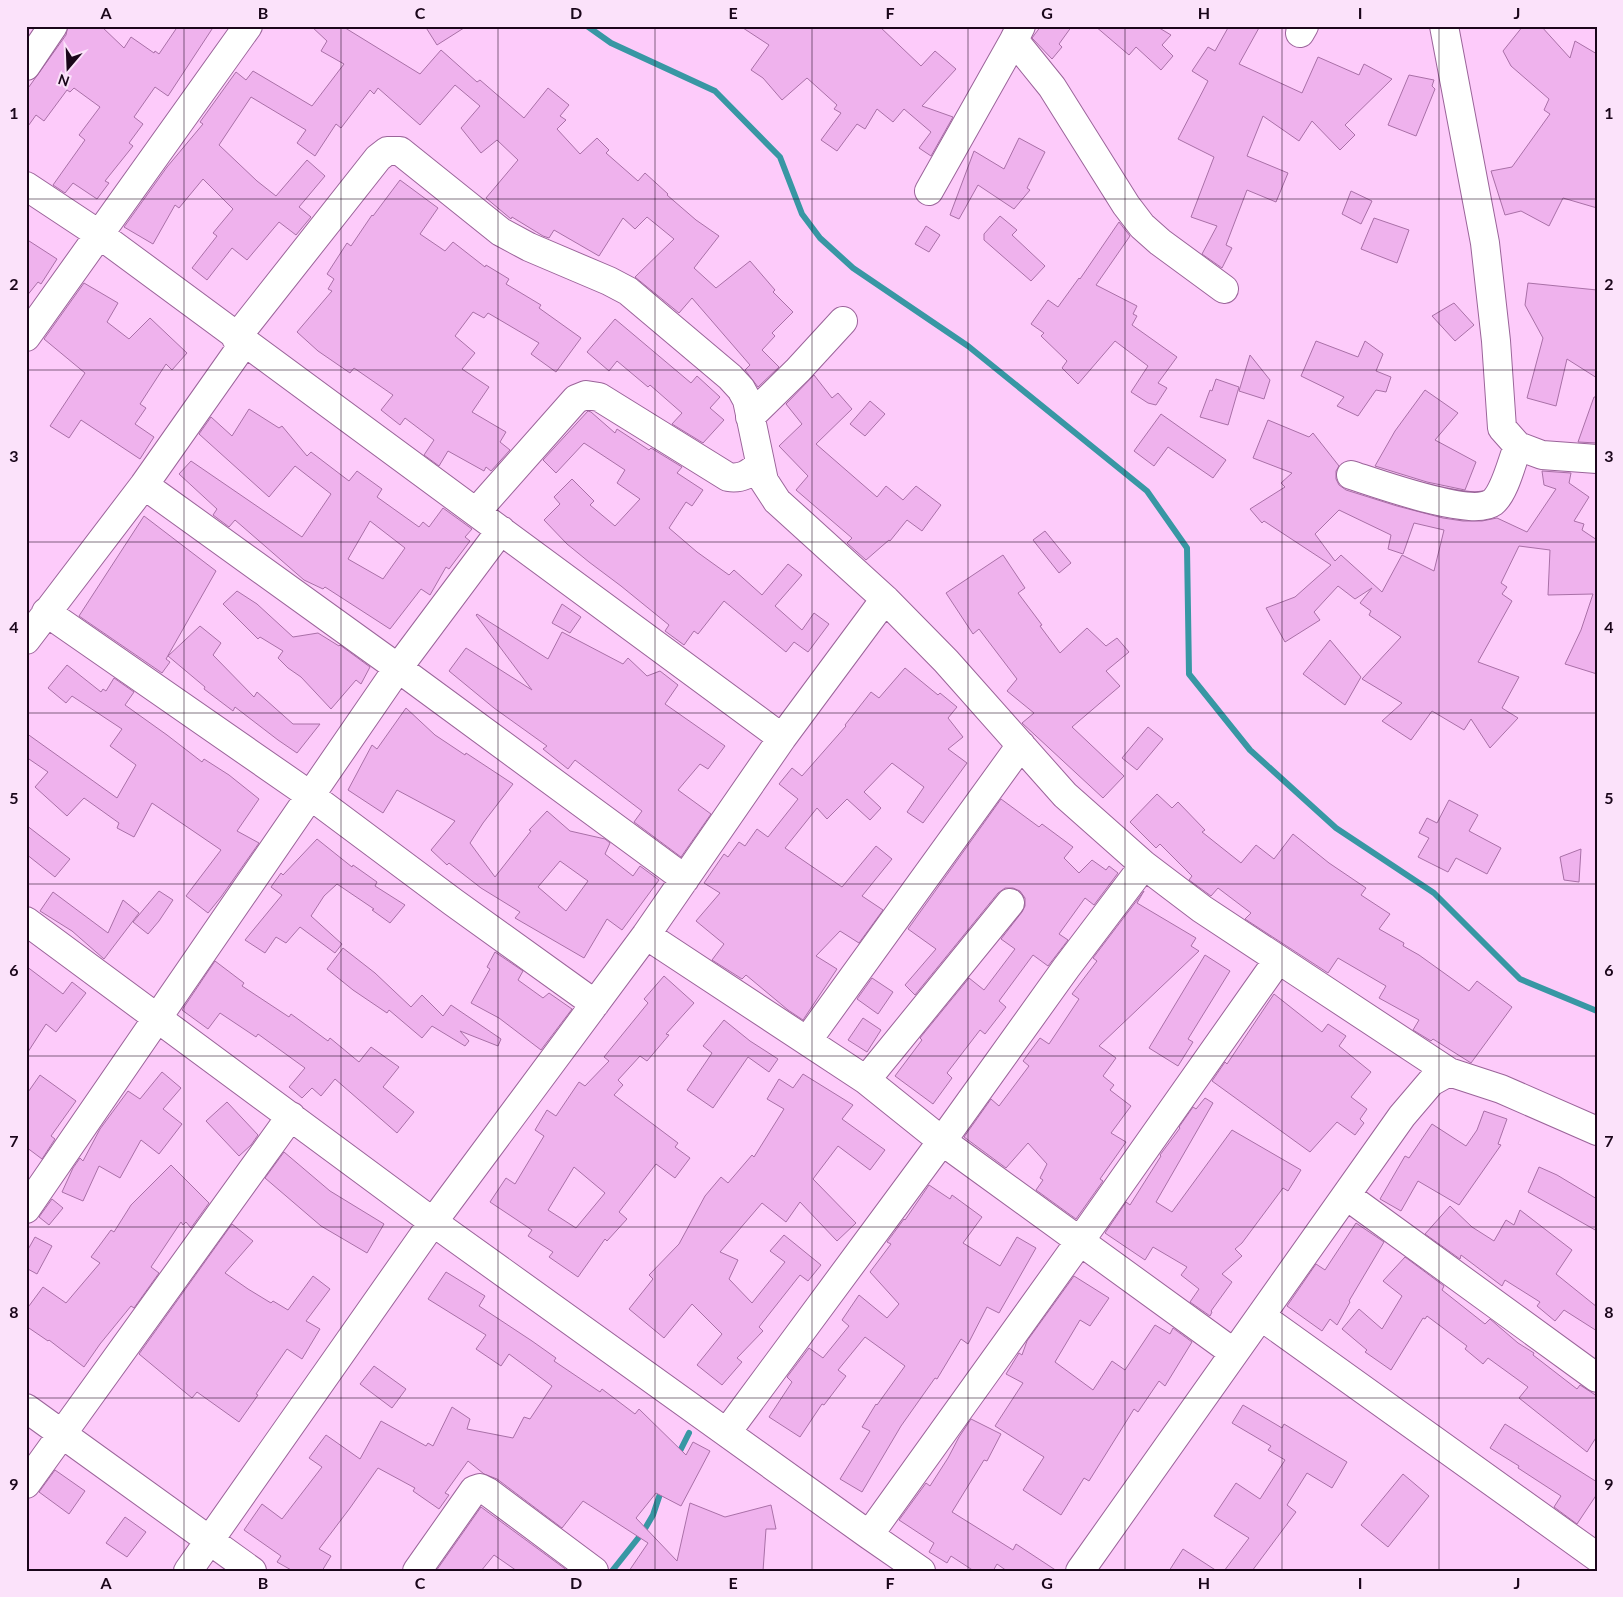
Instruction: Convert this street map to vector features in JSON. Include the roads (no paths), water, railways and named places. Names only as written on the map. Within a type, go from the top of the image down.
[{"type":"street","points":[[26,66],[53,26]]},
{"type":"street","points":[[26,337],[100,236],[248,26]]},
{"type":"street","points":[[1444,26],[1485,243],[1496,341],[1502,428],[1518,446],[1542,455],[1597,459]]},
{"type":"street","points":[[928,191],[1018,33],[1126,205],[1142,226],[1160,242],[1224,289]]},
{"type":"street","points":[[26,640],[144,486],[240,341],[378,158],[387,150],[400,151],[502,232],[529,247],[628,291],[730,377],[741,389],[747,400],[759,465],[764,481],[777,501],[885,599],[946,661],[1065,795],[1144,865],[1202,909],[1449,1072],[1501,1089],[1597,1131]]},
{"type":"street","points":[[26,186],[100,236],[240,341],[501,530],[782,738]]},
{"type":"street","points":[[750,417],[798,370],[843,321]]},
{"type":"street","points":[[476,512],[576,399],[586,395],[599,397],[728,477],[744,477],[759,465]]},
{"type":"street","points":[[1351,475],[1414,495],[1477,506],[1491,503],[1500,495],[1518,446]]},
{"type":"street","points":[[144,486],[398,668],[685,879]]},
{"type":"street","points":[[26,1209],[398,668],[501,530]]},
{"type":"street","points":[[188,1571],[433,1222],[646,935],[782,738],[885,599]]},
{"type":"street","points":[[46,612],[310,796],[595,1004]]},
{"type":"street","points":[[807,1041],[1021,745]]},
{"type":"street","points":[[727,1432],[942,1141],[1066,968],[1144,865]]},
{"type":"street","points":[[866,1080],[1010,903]]},
{"type":"street","points":[[31,934],[157,1018],[433,1222],[921,1571]]},
{"type":"street","points":[[646,935],[866,1080],[942,1141],[1234,1353]]},
{"type":"street","points":[[869,1535],[1080,1241],[1278,960]]},
{"type":"street","points":[[1080,1571],[1408,1110],[1431,1082],[1449,1072]]},
{"type":"street","points":[[26,1484],[291,1116]]},
{"type":"street","points":[[1347,1196],[1597,1378]]},
{"type":"street","points":[[1262,1317],[1597,1556]]},
{"type":"street","points":[[26,1408],[252,1571]]},
{"type":"street","points":[[417,1571],[474,1490],[480,1488],[594,1571]]},
{"type":"waterway","points":[[587,26],[611,43],[715,91],[780,157],[802,214],[820,238],[853,268],[968,346],[1147,491],[1187,548],[1189,674],[1250,750],[1336,828],[1434,893],[1520,979],[1597,1011]]},
{"type":"waterway","points":[[677,1457],[689,1433]]},
{"type":"waterway","points":[[612,1571],[643,1532],[653,1515],[662,1488]]}]
